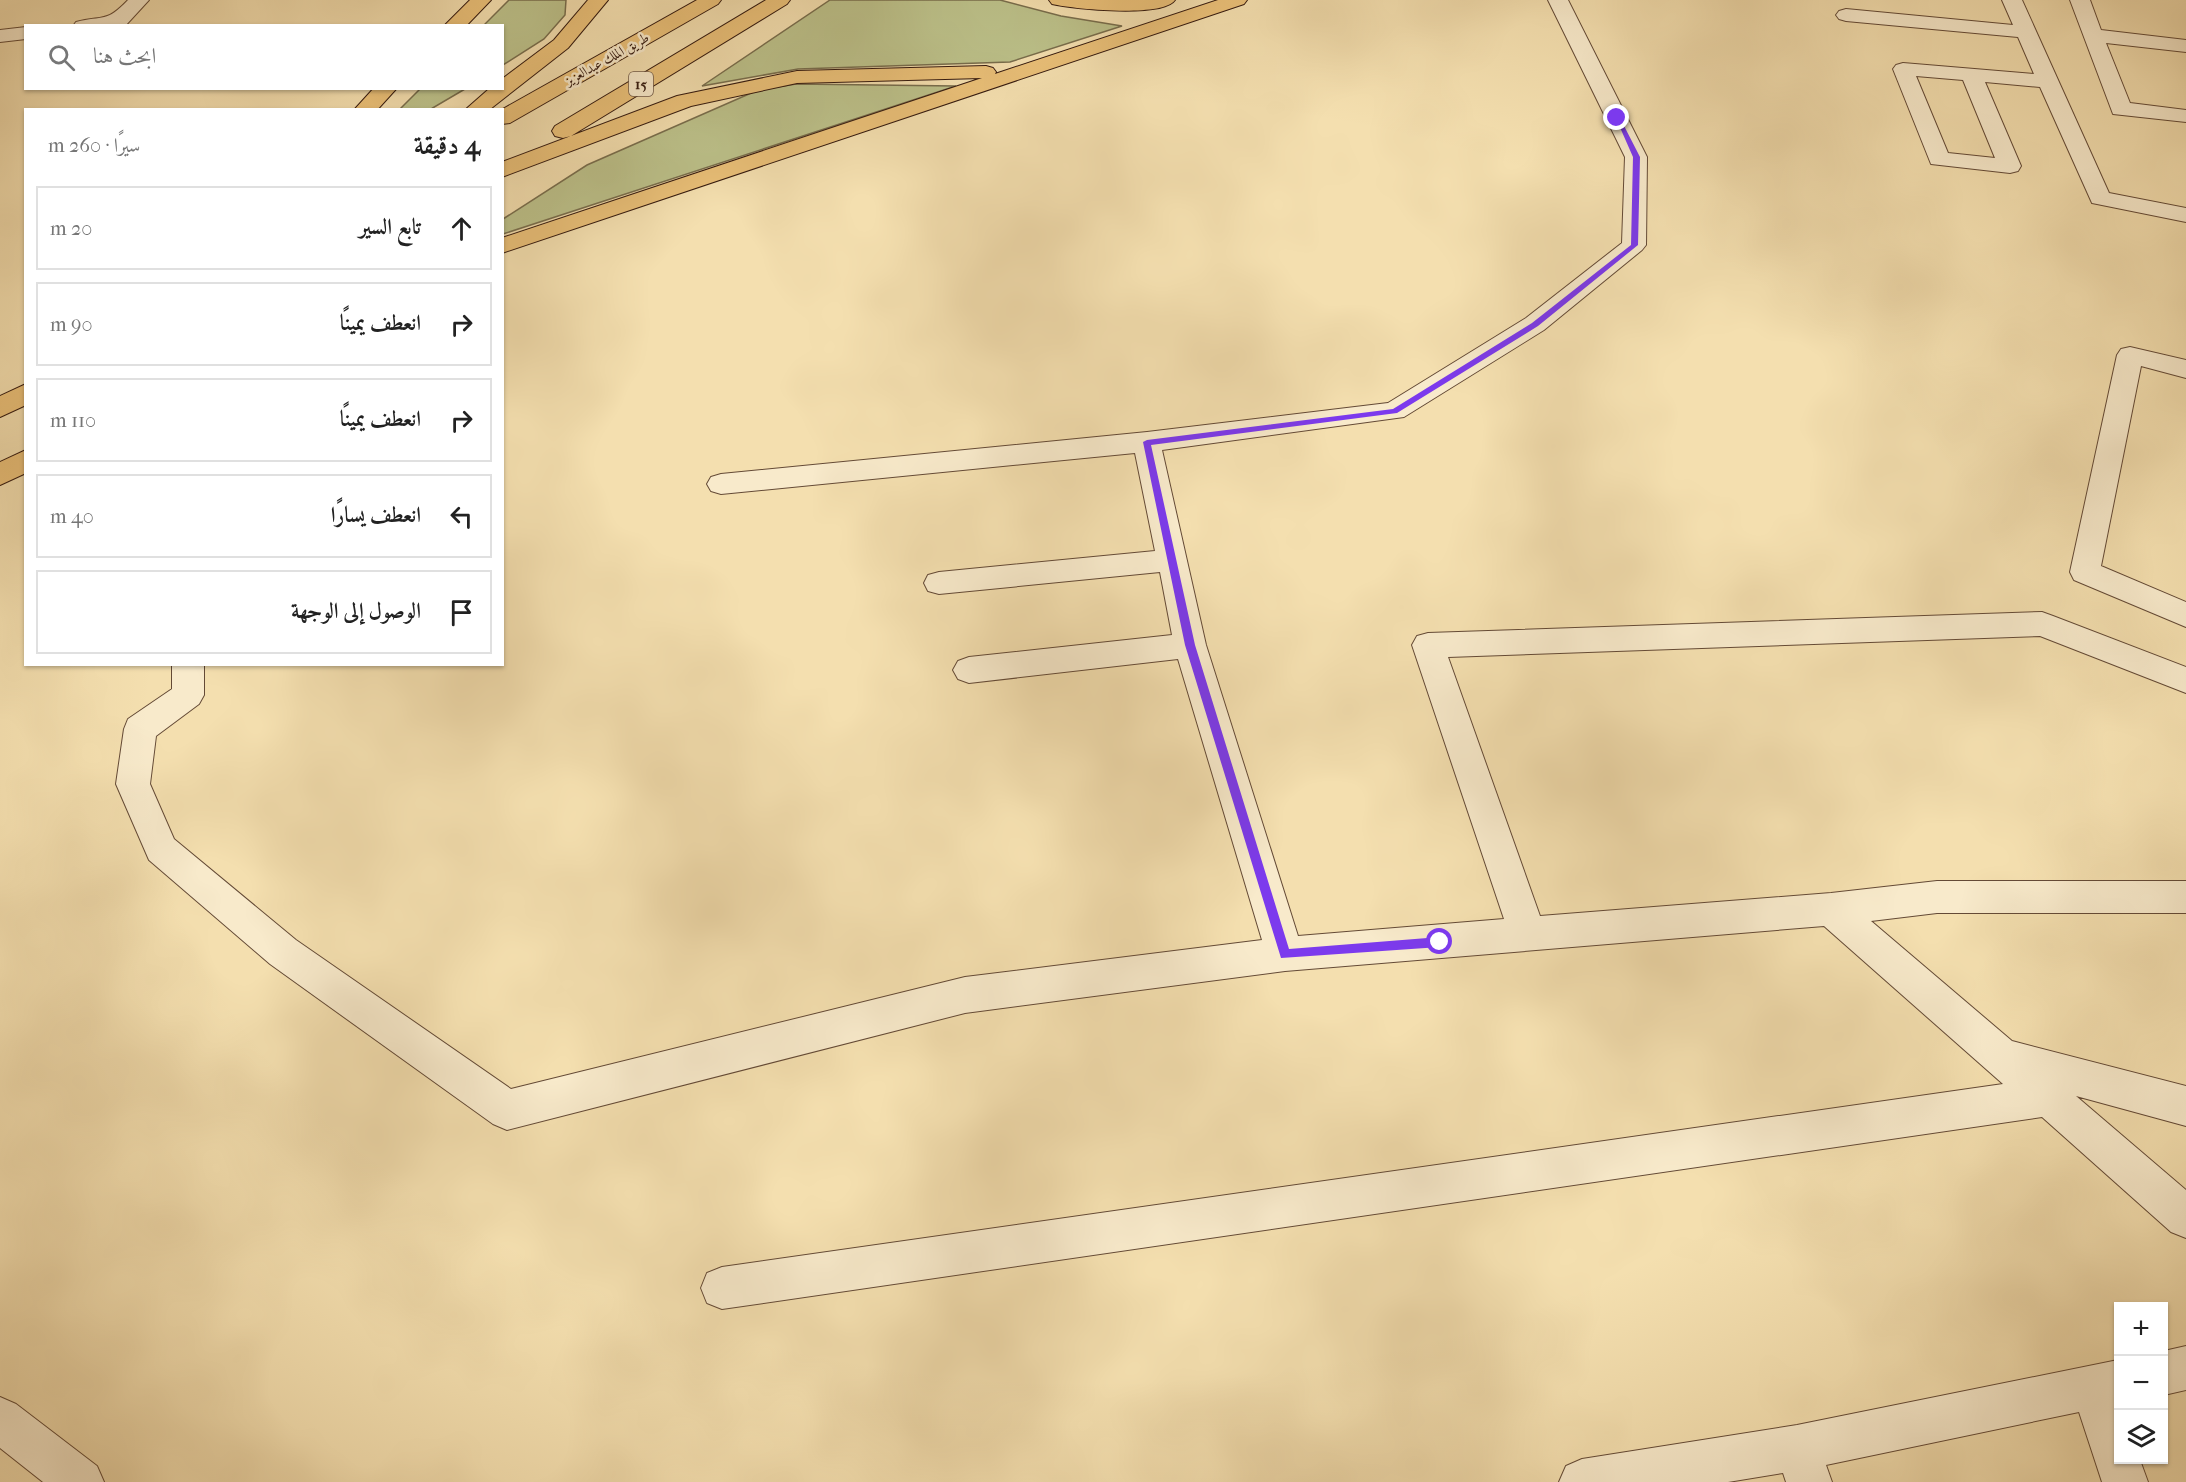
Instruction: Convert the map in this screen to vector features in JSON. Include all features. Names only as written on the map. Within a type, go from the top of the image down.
[{"type":"highway","points":[[456,24],[481,0]]},
{"type":"highway","points":[[504,88],[561,44],[598,0]]},
{"type":"highway","name":"طريق الملك عبدالعزيز","points":[[504,117],[711,0]]},
{"type":"highway","name":"15","points":[[504,168],[780,0]]},
{"type":"highway","points":[[1059,0],[1093,4],[1157,3],[1165,0]]},
{"type":"highway","points":[[504,245],[1237,0]]},
{"type":"highway","points":[[504,168],[685,100],[797,76],[992,72],[1095,46]]},
{"type":"highway","points":[[366,108],[385,90]]},
{"type":"highway","points":[[479,108],[502,90]]},
{"type":"highway","points":[[0,475],[24,461]]},
{"type":"street","points":[[98,24],[120,21],[140,0]]},
{"type":"street","points":[[721,484],[1147,442],[1395,411],[1535,324],[1634,245],[1636,157],[1558,0]]},
{"type":"street","points":[[2012,0],[2100,198],[2186,215]]},
{"type":"street","points":[[2080,0],[2121,109],[2186,116]]},
{"type":"street","points":[[1846,15],[2027,33]]},
{"type":"street","points":[[0,36],[24,33]]},
{"type":"street","points":[[2093,35],[2186,46]]},
{"type":"street","points":[[1971,74],[2010,166],[1939,159],[1903,69],[1971,74],[2048,81]]},
{"type":"street","points":[[2186,369],[2130,355],[2085,572],[2186,615]]},
{"type":"street","points":[[1147,442],[1190,645],[1285,954]]},
{"type":"street","points":[[939,583],[1173,560]]},
{"type":"street","points":[[1528,935],[1428,645],[2042,624],[2186,680]]},
{"type":"street","points":[[969,670],[1190,645]]},
{"type":"street","points":[[188,666],[188,694],[140,729],[133,784],[161,849],[283,952],[507,1110],[965,994],[1285,954],[1831,909],[1937,897],[2186,897]]},
{"type":"street","points":[[1831,909],[2186,1217]]},
{"type":"street","points":[[2001,1057],[2186,1106]]},
{"type":"street","points":[[722,1288],[2047,1096]]},
{"type":"street","points":[[2168,1372],[2186,1368]]},
{"type":"street","points":[[1582,1482],[1803,1465],[2106,1384],[2125,1482]]},
{"type":"street","points":[[0,1420],[81,1482]]},
{"type":"green space","points":[[509,0],[566,0],[565,15],[544,39],[504,64],[504,24],[485,24]]},
{"type":"green space","points":[[830,0],[1000,0],[1061,16],[1122,26],[1010,62],[798,69],[702,86]]},
{"type":"green space","points":[[796,84],[956,86],[504,234],[504,218],[587,165],[758,90]]},
{"type":"green space","points":[[419,90],[463,90],[433,108],[401,108]]},
{"type":"route","points":[[1440,942],[1285,954],[1190,645],[1147,442],[1395,411],[1535,324],[1634,245],[1636,157],[1617,118]]}]
